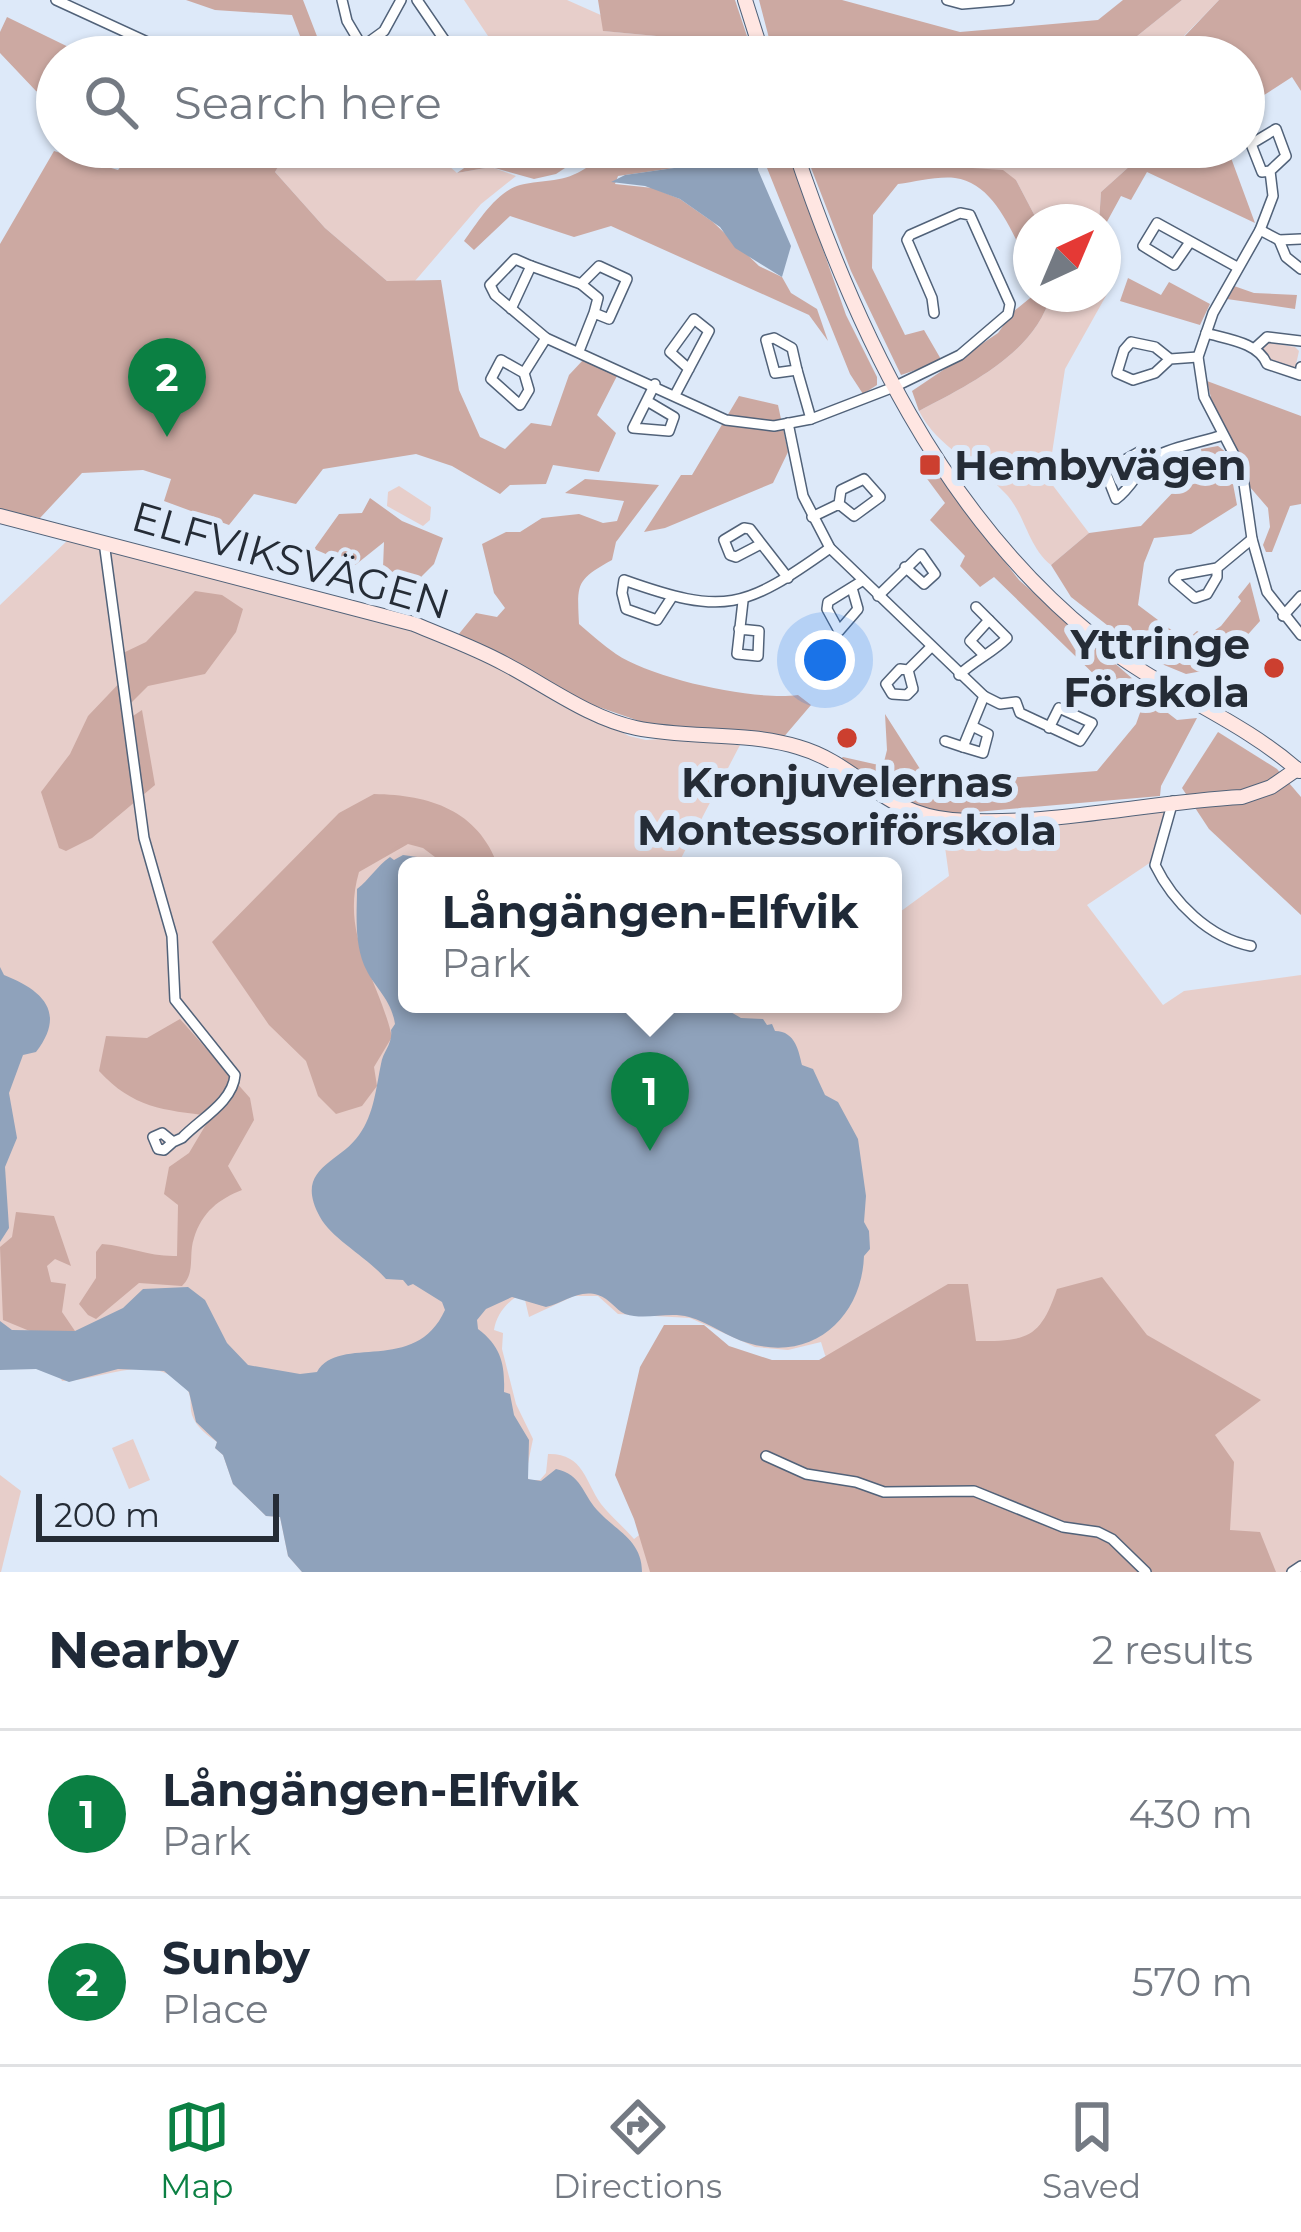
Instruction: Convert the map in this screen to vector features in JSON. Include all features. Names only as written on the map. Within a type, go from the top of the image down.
[{"type":"street","points":[[56,0],[134,36]]},
{"type":"street","points":[[342,0],[356,36]]},
{"type":"street","points":[[378,36],[401,0]]},
{"type":"street","points":[[417,0],[442,36]]},
{"type":"street","points":[[745,0],[756,36]]},
{"type":"street","points":[[946,0],[1009,0]]},
{"type":"street","points":[[1260,168],[1270,171],[1286,157],[1276,129],[1265,136]]},
{"type":"street","points":[[801,168],[836,267],[894,387],[966,501],[1045,594],[1139,671],[1261,741],[1300,769]]},
{"type":"street","points":[[1270,171],[1273,196],[1198,357],[1204,397],[1242,470],[1252,539],[1267,592],[1301,635]]},
{"type":"street","points":[[579,351],[598,298],[581,284],[513,259],[490,282],[496,295],[534,331],[726,420],[774,426],[811,419],[960,355],[1008,314],[1010,304],[970,215],[960,213],[907,240],[934,313]]},
{"type":"street","points":[[1190,242],[1174,265],[1143,246],[1157,223],[1237,267]]},
{"type":"street","points":[[1259,230],[1279,240],[1301,238]]},
{"type":"street","points":[[1279,240],[1286,257],[1301,268]]},
{"type":"street","points":[[511,309],[531,266]]},
{"type":"street","points":[[581,284],[599,266],[627,279],[610,319],[595,313]]},
{"type":"street","points":[[675,395],[710,331],[694,319],[670,352],[689,369]]},
{"type":"street","points":[[1206,333],[1255,348],[1267,364],[1300,375],[1301,367]]},
{"type":"street","points":[[1255,348],[1267,337],[1301,341]]},
{"type":"street","points":[[524,373],[501,360],[491,379],[520,405],[529,390],[524,373],[546,338]]},
{"type":"street","points":[[1170,359],[1155,347],[1132,342],[1124,350],[1117,373],[1133,380],[1155,373],[1170,359],[1198,357]]},
{"type":"street","points":[[797,370],[811,419]]},
{"type":"street","points":[[647,401],[674,416],[669,431],[633,428],[655,384]]},
{"type":"street","points":[[788,424],[812,517],[857,584],[878,596],[984,696],[1000,704],[1016,702],[1019,713],[1049,728],[1080,741],[1093,723],[1060,708],[1049,728]]},
{"type":"street","points":[[1152,460],[1139,452],[1105,471],[1116,499],[1132,487],[1152,460],[1222,435]]},
{"type":"street","points":[[864,479],[880,497],[854,517],[839,504],[841,490],[864,479]]},
{"type":"street","points":[[812,517],[839,504]]},
{"type":"street","name":"ELFVIKSVÄGEN","points":[[0,516],[414,624],[634,728],[752,737],[797,746],[917,814],[951,820],[1011,819],[1252,795],[1300,769]]},
{"type":"street","points":[[1217,568],[1207,594],[1195,598],[1174,580],[1217,568],[1252,539]]},
{"type":"street","points":[[104,542],[144,838],[172,936],[175,1000],[235,1075],[226,1099],[173,1142]]},
{"type":"street","points":[[761,544],[788,578]]},
{"type":"street","points":[[672,597],[657,620],[626,609],[624,580],[708,604],[743,601],[788,578],[830,548]]},
{"type":"street","points":[[878,596],[905,567]]},
{"type":"street","points":[[1283,616],[1301,596]]},
{"type":"street","points":[[739,629],[743,601]]},
{"type":"street","points":[[959,675],[1007,638],[976,607]]},
{"type":"street","points":[[982,653],[970,640],[989,620]]},
{"type":"street","points":[[908,670],[931,646]]},
{"type":"street","points":[[962,747],[984,696]]},
{"type":"street","points":[[945,741],[983,753],[988,734],[972,726]]},
{"type":"street","points":[[1173,801],[1155,865],[1169,894],[1227,942],[1250,946]]},
{"type":"street","points":[[766,1456],[806,1474],[884,1492],[974,1491],[1063,1527],[1098,1532],[1112,1539],[1145,1572]]},
{"type":"street","points":[[1292,1572],[1301,1566]]},
{"type":"shaded area","points":[[186,0],[303,0],[317,36],[300,36],[292,15],[215,10]]},
{"type":"shaded area","points":[[464,0],[567,0],[603,16],[604,31],[656,36],[488,36]]},
{"type":"shaded area","points":[[598,0],[735,0],[747,36],[656,36],[603,31]]},
{"type":"shaded area","points":[[759,0],[842,0],[960,32],[1098,20],[1123,0],[1182,0],[1137,36],[768,36]]},
{"type":"shaded area","points":[[1182,0],[1219,0],[1184,36],[1137,36]]},
{"type":"shaded area","points":[[1219,0],[1301,0],[1301,91],[1292,77],[1265,94],[1265,36],[1185,36]]},
{"type":"shaded area","points":[[7,17],[46,36],[36,36],[36,91],[0,53],[0,32]]},
{"type":"shaded area","points":[[44,168],[277,168],[275,172],[325,228],[387,281],[441,280],[459,390],[480,437],[505,449],[531,423],[551,426],[569,375],[584,359],[618,374],[597,415],[616,433],[599,472],[553,465],[546,484],[510,485],[500,494],[452,466],[416,454],[323,469],[296,504],[254,494],[229,525],[164,501],[171,479],[143,470],[82,473],[40,518],[9,512],[0,523],[0,244]]},
{"type":"shaded area","points":[[277,168],[451,168],[457,173],[494,168],[516,176],[481,204],[415,281],[387,281],[325,228],[275,172]]},
{"type":"shaded area","points":[[495,168],[565,168],[534,179]]},
{"type":"shaded area","points":[[586,168],[674,168],[618,176],[615,184],[653,188],[680,199],[713,222],[759,266],[782,277],[791,293],[817,309],[828,341],[809,315],[611,226],[574,237],[510,216],[474,250],[464,241],[488,208],[511,189]]},
{"type":"shaded area","points":[[767,168],[794,168],[846,315],[877,385],[863,394],[850,374]]},
{"type":"shaded area","points":[[811,168],[1003,170],[1016,180],[1029,204],[1013,204],[1013,235],[982,190],[955,178],[898,184],[873,215],[872,268],[905,335],[924,330],[942,361],[901,375],[851,271]]},
{"type":"shaded area","points":[[962,168],[1128,168],[1101,192],[1100,204],[1029,204],[1016,180]]},
{"type":"shaded area","points":[[1128,168],[1235,168],[1255,223],[1147,172],[1131,200],[1121,196],[1117,204],[1100,204],[1101,192]]},
{"type":"shaded area","points":[[1128,278],[1161,295],[1169,282],[1210,304],[1200,325],[1121,298]]},
{"type":"shaded area","points":[[1234,286],[1254,293],[1297,295],[1295,309],[1227,299]]},
{"type":"shaded area","points":[[1013,312],[1044,312],[1031,334],[998,365],[919,411],[912,391],[998,333]]},
{"type":"shaded area","points":[[1097,312],[1065,369],[1048,479],[1089,533],[1051,565],[1036,548],[1011,500],[936,435],[919,411],[998,365],[1031,334],[1043,315]]},
{"type":"shaded area","points":[[1266,342],[1295,347],[1299,351],[1295,369],[1272,362],[1261,347]]},
{"type":"shaded area","points":[[1207,381],[1301,416],[1301,504],[1290,506],[1272,552],[1266,552],[1263,545],[1270,527],[1268,508],[1249,486]]},
{"type":"shaded area","points":[[739,396],[778,405],[788,452],[773,483],[665,528],[644,532],[681,475],[692,475]]},
{"type":"shaded area","points":[[1218,446],[1227,453],[1237,505],[1191,534],[1154,538],[1144,563],[1138,605],[1186,641],[1197,631],[1206,636],[1221,626],[1250,582],[1260,621],[1218,668],[1186,674],[1152,660],[1071,597],[1051,565],[1089,533],[1141,526],[1177,488],[1206,481],[1201,449]]},
{"type":"shaded area","points":[[924,465],[938,475],[1019,580],[1134,680],[1152,688],[1124,697],[1104,684],[994,577],[980,587],[960,566],[965,556],[930,520],[945,503],[919,468]]},
{"type":"shaded area","points":[[585,479],[659,485],[616,542],[612,560],[581,584],[579,624],[616,654],[678,680],[731,691],[798,695],[811,705],[782,739],[642,722],[590,704],[458,635],[476,613],[497,617],[505,608],[494,593],[482,544],[506,532],[520,532],[542,518],[579,514],[603,523],[617,521],[624,501],[565,493]]},
{"type":"shaded area","points":[[399,486],[431,507],[430,520],[423,526],[387,506],[388,492]]},
{"type":"shaded area","points":[[370,498],[402,521],[443,538],[434,564],[416,582],[383,568],[384,542],[354,566],[314,549],[339,514],[362,513]]},
{"type":"shaded area","points":[[69,539],[392,622],[452,645],[629,736],[646,740],[688,737],[740,745],[682,857],[398,857],[398,1013],[902,1013],[902,910],[949,876],[945,847],[895,830],[906,816],[955,822],[1173,807],[1157,858],[1087,905],[1163,1005],[1184,991],[1301,975],[1301,1572],[302,1572],[288,1556],[280,1517],[266,1516],[233,1484],[223,1455],[215,1448],[217,1442],[196,1423],[186,1388],[173,1377],[143,1369],[62,1381],[0,1336],[0,605]],"holes":[[[574,1296],[598,1296],[618,1314],[690,1318],[755,1347],[788,1350],[821,1342],[825,1355],[870,1406],[673,1509],[634,1539],[569,1458],[548,1454],[546,1473],[540,1480],[529,1480],[526,1473],[533,1439],[516,1404],[502,1349],[503,1333],[494,1330],[501,1312],[516,1297],[525,1300],[529,1317]]]},
{"type":"shaded area","points":[[195,591],[222,595],[243,609],[236,632],[205,674],[148,686],[130,704],[130,718],[142,710],[155,785],[92,838],[66,851],[59,848],[41,792],[70,754],[88,716],[127,675],[123,653],[146,642]]},
{"type":"shaded area","points":[[1146,696],[1177,720],[1197,718],[1160,796],[953,814],[903,802],[839,760],[883,766],[885,714],[929,783],[971,790],[1007,778],[1097,771],[1136,724]]},
{"type":"shaded area","points":[[1218,732],[1277,769],[1301,797],[1301,915],[1209,829],[1182,788]]},
{"type":"shaded area","points":[[374,794],[433,802],[465,819],[494,857],[435,857],[408,844],[359,872],[354,895],[358,937],[392,1037],[374,1067],[377,1086],[362,1106],[336,1114],[318,1096],[306,1061],[269,1025],[212,942],[339,813]]},
{"type":"shaded area","points":[[180,1019],[250,1098],[254,1120],[228,1166],[242,1190],[219,1202],[197,1229],[189,1275],[182,1286],[139,1283],[96,1319],[79,1304],[96,1278],[96,1252],[102,1244],[177,1256],[178,1205],[164,1194],[169,1167],[189,1153],[211,1116],[150,1105],[124,1093],[99,1071],[106,1036],[147,1038]]},
{"type":"shaded area","points":[[16,1212],[54,1216],[71,1266],[55,1259],[47,1266],[51,1282],[66,1284],[62,1312],[75,1331],[32,1332],[3,1320],[0,1247],[12,1237]]},
{"type":"shaded area","points":[[1102,1277],[1147,1335],[1261,1400],[1215,1435],[1234,1462],[1230,1530],[1260,1532],[1276,1572],[650,1572],[615,1475],[640,1367],[664,1325],[704,1325],[729,1346],[772,1360],[819,1360],[948,1284],[968,1284],[976,1341],[1008,1340],[1037,1327],[1057,1289]]},
{"type":"shaded area","points":[[133,1439],[150,1480],[129,1489],[112,1448]]},
{"type":"shaded area","points":[[0,1475],[21,1491],[1,1572],[0,1572]]},
{"type":"water","points":[[674,168],[758,168],[791,246],[782,277],[735,248],[720,227],[680,199],[645,186],[611,182],[625,175]]},
{"type":"water","points":[[390,857],[398,858],[398,1013],[732,1013],[763,1019],[792,1039],[802,1065],[813,1069],[825,1095],[838,1102],[858,1139],[870,1249],[844,1315],[813,1340],[794,1346],[748,1343],[689,1317],[625,1314],[591,1294],[546,1307],[512,1297],[486,1309],[477,1320],[478,1329],[500,1358],[504,1392],[510,1394],[514,1415],[529,1440],[528,1479],[541,1481],[556,1469],[571,1476],[597,1510],[633,1544],[642,1572],[302,1572],[288,1556],[280,1517],[266,1516],[233,1484],[223,1455],[215,1448],[217,1442],[196,1422],[189,1392],[164,1371],[118,1369],[69,1382],[36,1369],[0,1370],[0,1321],[12,1330],[75,1331],[123,1308],[143,1289],[188,1287],[205,1300],[227,1343],[248,1365],[300,1374],[317,1372],[342,1355],[416,1342],[432,1330],[445,1310],[442,1302],[413,1284],[386,1279],[326,1225],[313,1201],[315,1177],[364,1127],[395,1024],[361,956],[357,926],[357,889]]},
{"type":"water","points":[[0,967],[4,975],[39,995],[50,1014],[45,1038],[36,1052],[23,1055],[9,1093],[17,1138],[5,1167],[9,1228],[0,1242]]},
{"type":"place","name":"Sunby","points":[[167,437]]},
{"type":"place","name":"Hembyvägen","points":[[930,465]]},
{"type":"place","name":"Yttringe Förskola","points":[[1274,668]]},
{"type":"place","name":"Kronjuvelernas Montessoriförskola","points":[[847,738]]},
{"type":"place","name":"Långängen-Elfvik","points":[[650,1151]]}]
